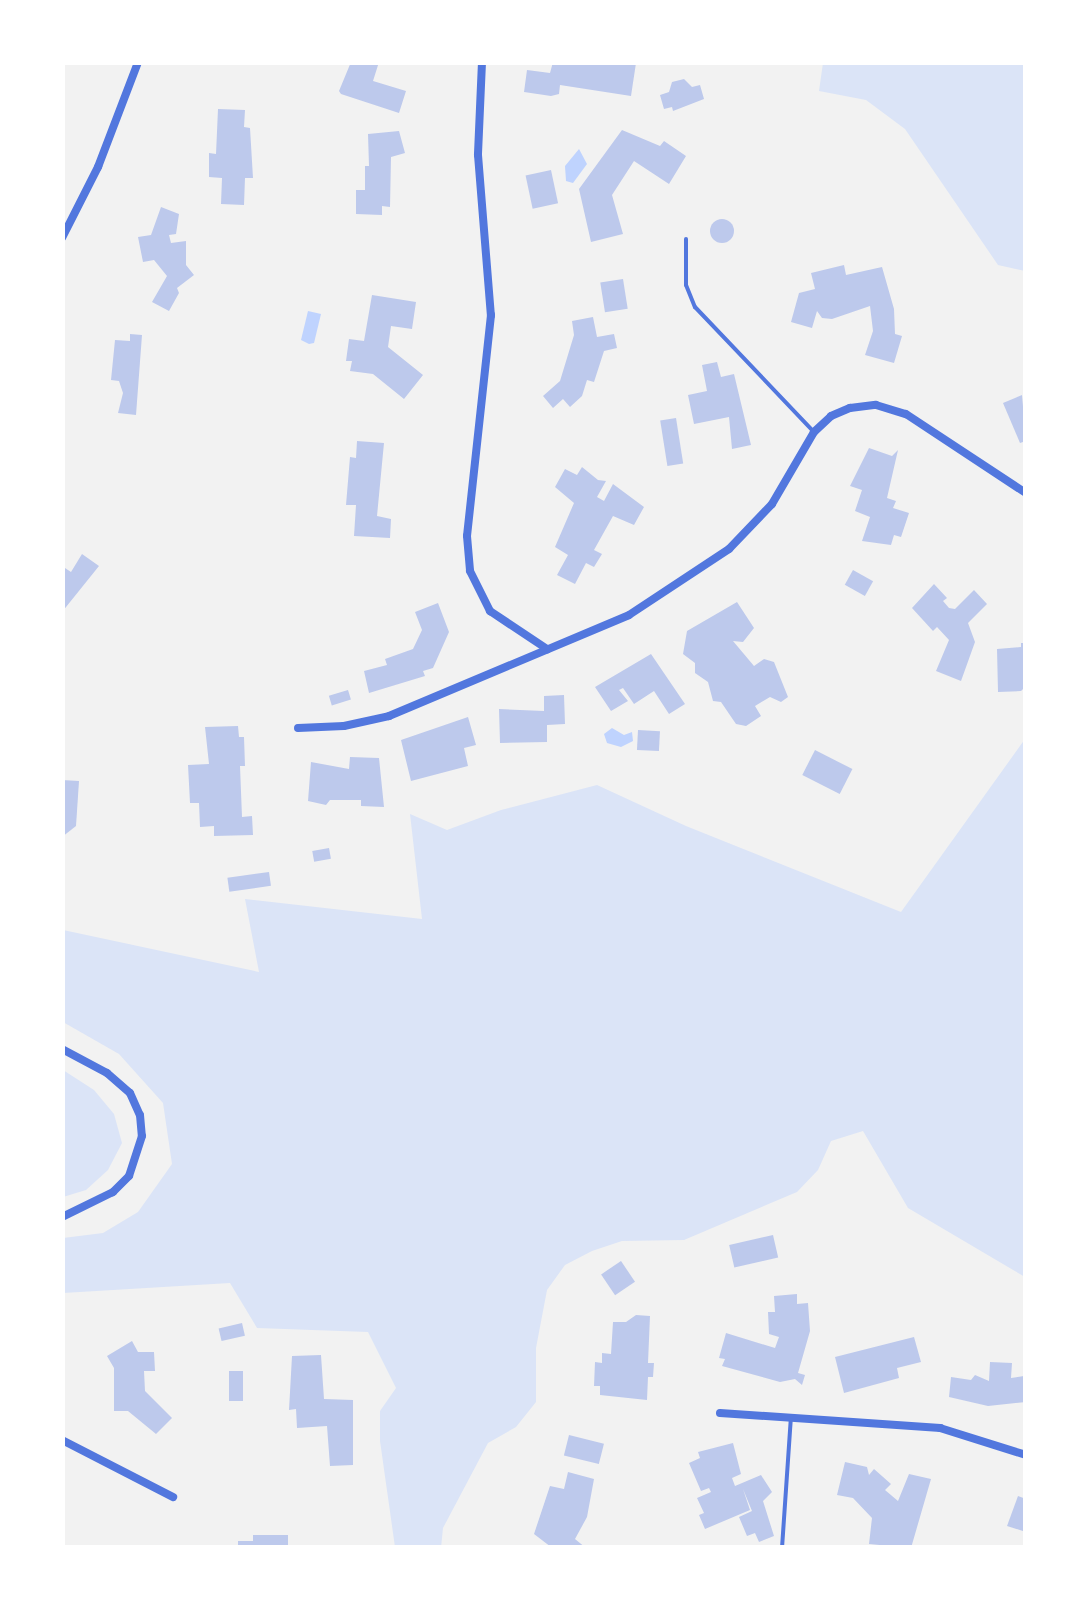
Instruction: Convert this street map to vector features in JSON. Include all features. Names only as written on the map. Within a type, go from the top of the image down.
[{"type":"street","points":[[62,238],[98,168],[138,62]]},
{"type":"street","points":[[482,62],[478,155],[492,315],[467,536],[470,571],[477,594],[490,612],[547,649]]},
{"type":"street","points":[[298,728],[344,726],[389,716],[628,615],[729,549],[772,504],[814,432],[840,412],[876,405],[906,414],[1026,493]]},
{"type":"street","points":[[62,1048],[107,1073],[130,1093],[140,1115],[142,1136],[138,1156],[121,1184],[98,1204],[62,1217]]},
{"type":"street","points":[[720,1413],[940,1428],[1026,1455]]},
{"type":"street","points":[[62,1440],[173,1497]]},
{"type":"lane","points":[[686,239],[686,284],[695,306],[814,432]]},
{"type":"lane","points":[[782,1548],[791,1417]]},
{"type":"shaded area","points":[[823,63],[1025,63],[1025,271],[998,265],[905,129],[866,100],[819,91]]},
{"type":"shaded area","points":[[1025,739],[1025,1277],[908,1208],[863,1131],[831,1141],[818,1170],[797,1192],[684,1240],[622,1241],[592,1251],[565,1265],[547,1290],[536,1348],[536,1402],[516,1427],[488,1443],[443,1528],[441,1548],[395,1547],[380,1441],[380,1411],[396,1388],[368,1332],[257,1328],[230,1283],[63,1293],[63,1238],[103,1233],[138,1212],[172,1164],[163,1103],[119,1054],[63,1022],[63,930],[259,972],[245,899],[422,919],[410,814],[447,830],[501,810],[597,785],[686,826],[901,912]]},
{"type":"shaded area","points":[[63,1070],[94,1090],[114,1114],[122,1143],[108,1170],[86,1190],[63,1197]]},
{"type":"water","points":[[579,149],[587,164],[573,183],[566,181],[565,166]]},
{"type":"water","points":[[308,311],[321,314],[314,343],[309,344],[301,340]]},
{"type":"water","points":[[612,728],[624,735],[632,732],[633,741],[621,747],[607,743],[604,734]]},
{"type":"building","points":[[351,62],[379,62],[373,81],[406,91],[399,113],[341,94]]},
{"type":"building","points":[[553,62],[636,63],[631,96],[560,85],[559,94],[551,96],[524,92],[527,70],[550,73]]},
{"type":"building","points":[[684,79],[692,87],[700,85],[704,99],[673,111],[672,107],[664,109],[660,95],[669,92],[672,82]]},
{"type":"building","points":[[218,109],[245,110],[244,127],[250,128],[253,178],[245,178],[244,205],[221,204],[222,178],[209,177],[209,153],[216,154]]},
{"type":"building","points":[[622,130],[660,146],[664,141],[686,156],[669,184],[634,161],[612,195],[623,234],[591,242],[579,189]]},
{"type":"building","points":[[399,131],[405,153],[391,157],[390,207],[382,206],[382,215],[356,214],[356,190],[365,190],[365,166],[369,166],[368,134]]},
{"type":"building","points":[[551,170],[558,203],[533,209],[526,175]]},
{"type":"building","points":[[161,207],[179,214],[176,234],[169,235],[171,243],[186,241],[186,265],[194,275],[177,288],[179,293],[169,311],[152,302],[167,276],[154,260],[143,262],[138,237],[151,235]]},
{"type":"building","points":[[722,219],[731,222],[731,240],[722,243],[713,240],[710,231],[713,222]]},
{"type":"building","points":[[844,265],[846,275],[882,267],[894,309],[895,334],[902,336],[894,363],[865,355],[873,331],[870,306],[832,319],[822,318],[817,311],[812,328],[791,322],[799,293],[815,289],[811,273]]},
{"type":"building","points":[[623,279],[628,309],[605,312],[600,283]]},
{"type":"building","points":[[372,295],[416,302],[412,329],[391,326],[388,347],[423,375],[404,399],[373,374],[350,371],[352,361],[346,361],[349,339],[364,341]]},
{"type":"building","points":[[593,317],[597,337],[614,334],[617,348],[604,351],[594,382],[587,380],[582,396],[570,407],[563,399],[553,408],[543,396],[560,381],[574,335],[572,321]]},
{"type":"building","points":[[130,334],[142,335],[136,415],[118,413],[123,393],[119,381],[111,380],[115,340],[130,341]]},
{"type":"building","points":[[717,362],[721,377],[734,374],[751,445],[732,449],[729,417],[694,424],[688,395],[707,391],[702,365]]},
{"type":"building","points":[[1022,395],[1026,441],[1020,443],[1003,403]]},
{"type":"building","points":[[676,418],[683,463],[667,466],[660,421]]},
{"type":"building","points":[[357,441],[384,443],[377,516],[391,519],[390,538],[354,536],[356,505],[346,505],[350,457],[356,458]]},
{"type":"building","points":[[869,448],[892,456],[898,450],[887,498],[896,501],[893,508],[909,513],[901,537],[894,535],[891,545],[862,541],[870,517],[855,511],[862,490],[850,486]]},
{"type":"building","points":[[582,467],[598,480],[606,481],[597,497],[604,501],[613,484],[644,507],[634,525],[613,516],[594,550],[602,554],[594,567],[586,563],[575,584],[557,575],[568,555],[555,547],[574,503],[555,487],[565,469],[577,475]]},
{"type":"building","points":[[82,554],[99,566],[62,612],[62,566],[71,572]]},
{"type":"building","points":[[853,570],[873,581],[865,596],[845,585]]},
{"type":"building","points":[[934,584],[947,598],[943,601],[949,608],[955,609],[974,590],[987,604],[968,623],[975,642],[961,681],[936,671],[949,640],[937,627],[933,631],[912,608]]},
{"type":"building","points":[[737,602],[754,628],[743,642],[733,641],[754,666],[764,659],[774,662],[788,697],[781,702],[770,697],[755,706],[761,716],[746,726],[736,724],[721,702],[713,701],[708,682],[695,673],[695,663],[683,654],[687,631]]},
{"type":"building","points":[[438,603],[449,632],[433,668],[423,671],[425,676],[369,693],[364,671],[387,665],[385,659],[413,649],[422,630],[415,612]]},
{"type":"building","points":[[1021,643],[1026,643],[1026,686],[1021,691],[998,692],[997,649],[1021,647]]},
{"type":"building","points":[[651,654],[685,704],[669,714],[654,691],[634,704],[623,688],[619,690],[628,701],[611,711],[595,687]]},
{"type":"building","points":[[348,690],[351,700],[332,705],[329,696]]},
{"type":"building","points":[[564,695],[565,724],[547,725],[547,742],[500,743],[499,709],[544,711],[544,696]]},
{"type":"building","points":[[468,717],[476,745],[464,748],[468,766],[411,781],[401,740]]},
{"type":"building","points":[[238,726],[239,737],[244,737],[245,766],[240,766],[242,817],[252,816],[253,835],[214,836],[214,826],[200,827],[199,803],[190,803],[188,765],[209,764],[205,727]]},
{"type":"building","points":[[638,730],[660,731],[659,751],[637,750]]},
{"type":"building","points":[[815,750],[852,769],[840,794],[802,775]]},
{"type":"building","points":[[350,757],[379,758],[384,807],[361,806],[361,800],[330,800],[326,805],[308,801],[311,762],[349,769]]},
{"type":"building","points":[[62,780],[79,781],[76,826],[62,837]]},
{"type":"building","points":[[329,848],[331,859],[314,862],[312,851]]},
{"type":"building","points":[[269,872],[271,886],[229,892],[227,878]]},
{"type":"building","points":[[773,1235],[778,1257],[734,1268],[729,1245]]},
{"type":"building","points":[[621,1261],[635,1282],[615,1295],[601,1274]]},
{"type":"building","points":[[797,1294],[797,1304],[808,1303],[810,1331],[798,1373],[805,1375],[802,1385],[795,1379],[780,1382],[722,1366],[725,1359],[719,1358],[726,1333],[775,1348],[779,1337],[769,1334],[768,1312],[775,1312],[774,1296]]},
{"type":"building","points":[[636,1315],[650,1316],[648,1363],[654,1363],[653,1377],[648,1377],[647,1400],[600,1395],[600,1386],[594,1386],[595,1362],[602,1363],[602,1353],[611,1354],[613,1322],[626,1322]]},
{"type":"building","points":[[242,1323],[245,1336],[222,1341],[219,1328]]},
{"type":"building","points":[[914,1337],[921,1362],[897,1368],[899,1378],[844,1393],[835,1357]]},
{"type":"building","points":[[132,1341],[138,1352],[154,1352],[155,1371],[144,1371],[145,1391],[172,1418],[156,1434],[128,1411],[114,1411],[114,1368],[107,1356]]},
{"type":"building","points":[[321,1355],[324,1399],[353,1400],[353,1465],[330,1466],[327,1426],[297,1428],[296,1409],[289,1410],[292,1356]]},
{"type":"building","points":[[990,1362],[1012,1363],[1011,1378],[1024,1376],[1026,1402],[988,1406],[949,1397],[951,1377],[971,1380],[975,1375],[989,1381]]},
{"type":"building","points":[[229,1371],[243,1371],[243,1401],[229,1401]]},
{"type":"building","points":[[569,1435],[604,1444],[599,1464],[564,1455]]},
{"type":"building","points":[[733,1443],[741,1474],[732,1478],[735,1486],[761,1475],[772,1492],[763,1501],[774,1536],[759,1542],[755,1533],[747,1536],[739,1517],[752,1511],[743,1489],[750,1510],[705,1529],[699,1515],[704,1513],[697,1498],[711,1492],[709,1488],[701,1491],[689,1463],[700,1458],[698,1452]]},
{"type":"building","points":[[845,1462],[867,1467],[869,1475],[874,1469],[891,1484],[885,1490],[898,1501],[909,1474],[931,1479],[911,1548],[869,1544],[872,1518],[853,1498],[837,1495]]},
{"type":"building","points":[[568,1472],[594,1479],[587,1517],[575,1539],[586,1548],[551,1547],[534,1534],[550,1486],[564,1489]]},
{"type":"building","points":[[1018,1496],[1026,1499],[1026,1532],[1007,1526]]},
{"type":"building","points":[[253,1535],[288,1535],[288,1548],[238,1548],[238,1541],[253,1541]]}]
